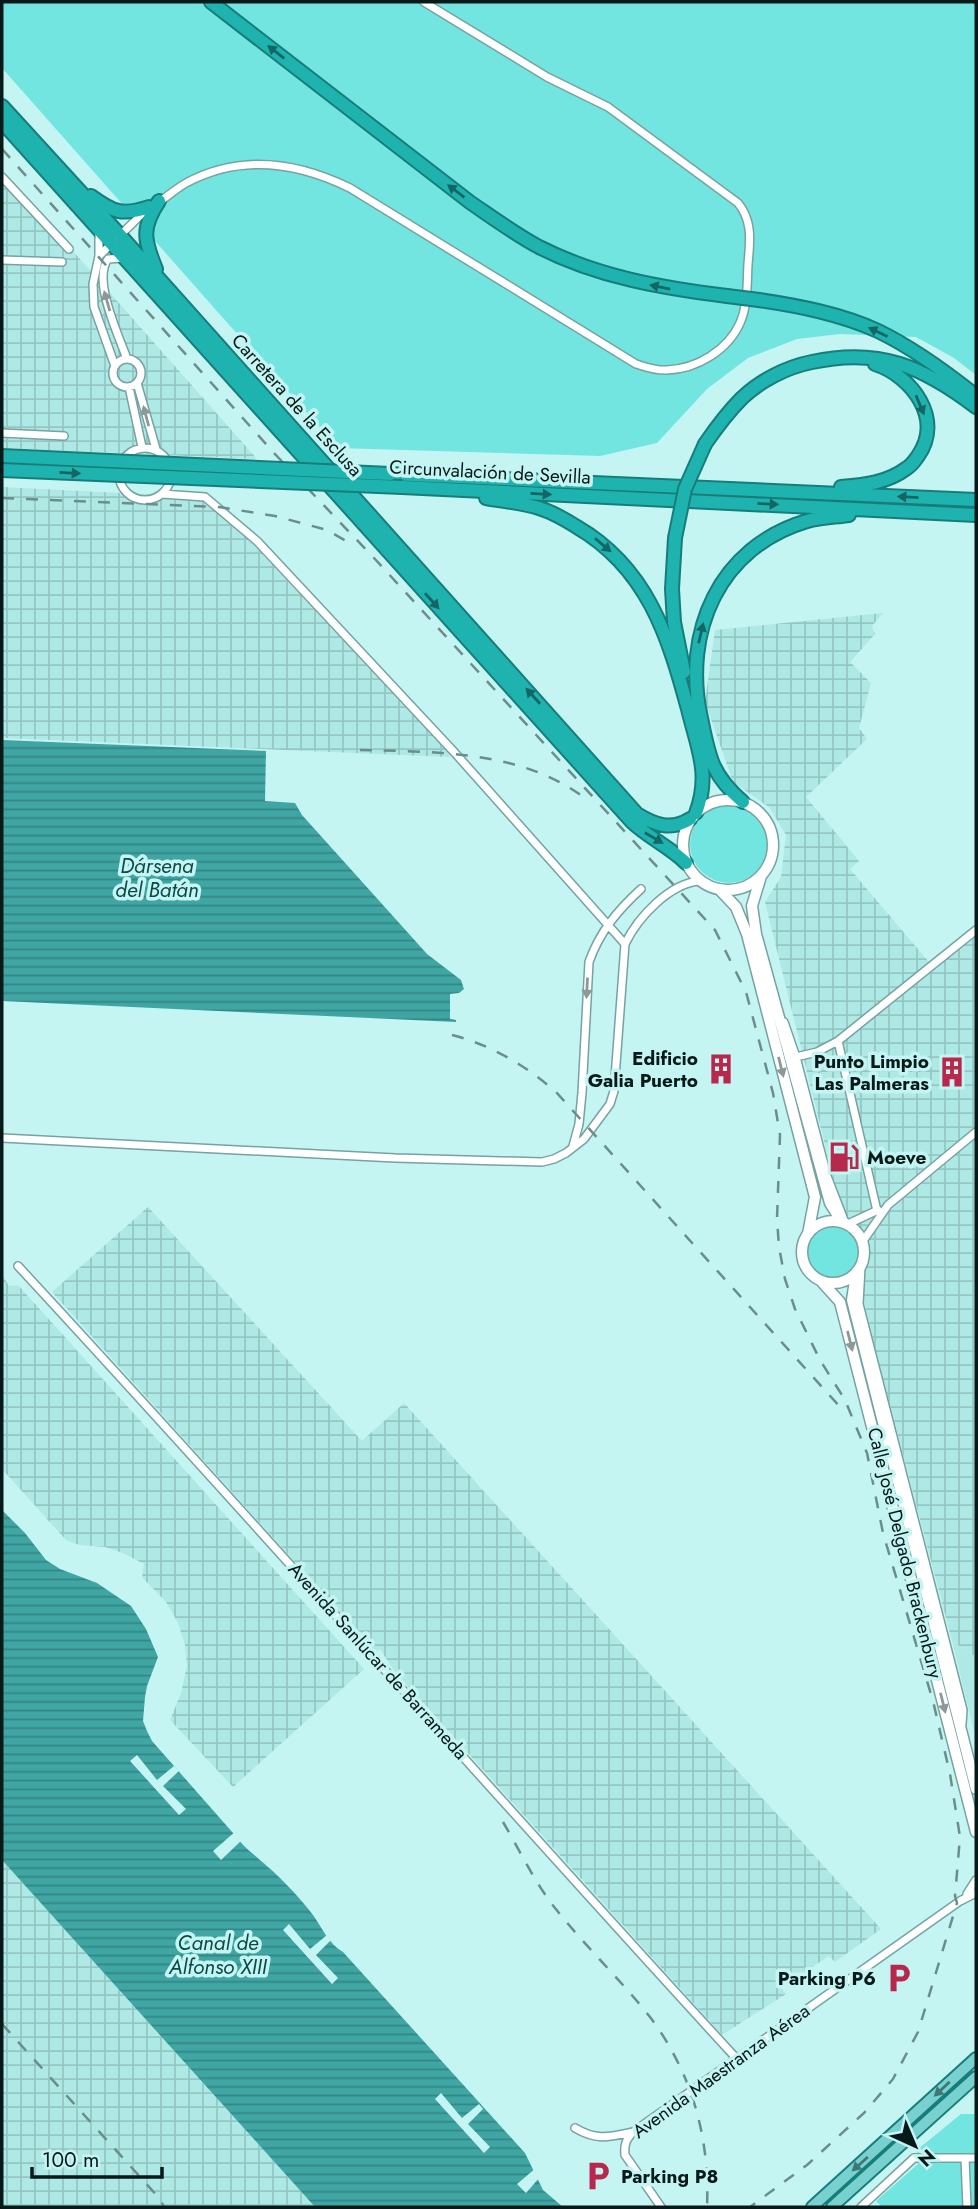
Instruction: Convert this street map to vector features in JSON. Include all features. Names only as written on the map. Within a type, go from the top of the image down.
[{"type":"highway","points":[[211,2],[471,203],[540,247],[622,279],[673,289],[798,306],[834,315],[877,331],[910,349],[976,396]]},
{"type":"highway","name":"Carretera de la Esclusa","points":[[2,106],[69,181],[121,247],[632,822],[640,830],[674,850],[687,863]]},
{"type":"highway","points":[[2,122],[99,229],[121,247]]},
{"type":"highway","points":[[69,181],[115,211],[135,211],[154,204]]},
{"type":"highway","points":[[154,204],[145,241],[161,282]]},
{"type":"highway","name":"Carretera de la Esclusa","points":[[121,247],[161,282],[637,814],[657,824],[671,827],[682,824],[693,816]]},
{"type":"highway","points":[[786,491],[863,485],[889,479],[910,466],[923,448],[928,428],[922,403],[909,383],[878,365],[847,357]]},
{"type":"highway","points":[[743,802],[720,779],[709,758],[683,670],[674,622],[672,589],[676,538],[685,489],[705,444],[743,397],[768,378],[798,365],[825,359],[873,357],[909,368],[939,381],[976,407]]},
{"type":"highway","name":"Circunvalación de Sevilla","points":[[2,456],[976,500]]},
{"type":"highway","name":"Circunvalación de Sevilla","points":[[2,470],[976,515]]},
{"type":"highway","points":[[448,490],[540,509],[569,522],[612,553],[638,581],[658,617],[692,703],[704,771],[703,796],[693,816]]},
{"type":"highway","points":[[692,703],[703,621],[710,602],[727,575],[747,553],[774,535],[808,521],[894,512]]},
{"type":"main road","points":[[720,890],[746,887],[761,876],[773,852],[769,825],[758,811],[743,802],[722,800],[708,804],[693,816],[683,842],[687,863],[700,881],[720,890],[736,907],[747,934],[815,1197],[802,1251],[804,1262],[809,1272],[821,1281],[839,1283],[858,1270],[864,1254],[863,1241],[830,1203],[756,934],[752,906],[761,876]]},
{"type":"main road","points":[[808,1234],[821,1223],[845,1223]]},
{"type":"main road","name":"Calle José Delgado Brackenbury","points":[[858,1270],[852,1300],[976,1789]]},
{"type":"main road","name":"Calle José Delgado Brackenbury","points":[[821,1281],[840,1302],[976,1832]]},
{"type":"main road","points":[[812,2207],[972,2062],[976,2051]]},
{"type":"main road","points":[[831,2207],[975,2078]]},
{"type":"street","points":[[127,359],[104,295],[105,262],[121,247],[154,204],[186,183],[230,167],[256,164],[306,169],[359,193],[636,364],[650,369],[680,368],[705,359],[726,345],[735,333],[745,308],[751,236],[744,210],[738,203],[608,107],[547,77],[424,2]]},
{"type":"street","points":[[2,177],[69,249]]},
{"type":"street","points":[[99,229],[99,256],[93,284],[94,307],[115,366]]},
{"type":"street","points":[[99,256],[121,247]]},
{"type":"street","points":[[2,260],[62,262]]},
{"type":"street","points":[[127,359],[140,366],[141,375],[137,383],[124,387],[116,382],[113,373],[120,361],[127,359]]},
{"type":"street","points":[[137,383],[156,449]]},
{"type":"street","points":[[129,387],[142,447]]},
{"type":"street","points":[[2,433],[64,436]]},
{"type":"street","points":[[162,494],[171,481],[168,459],[156,449],[142,447],[125,456],[119,473],[120,483],[125,491],[139,500],[162,494],[205,496],[257,541],[455,752],[625,944]]},
{"type":"street","points":[[2,1138],[528,1163],[554,1159],[592,1132],[610,1104],[614,1091],[625,944],[636,924],[675,887],[700,881]]},
{"type":"street","points":[[572,1146],[579,1124],[582,1093],[589,962],[596,942],[607,925],[622,906],[641,889]]},
{"type":"street","points":[[796,1058],[817,1052],[838,1041],[976,930]]},
{"type":"street","points":[[769,984],[788,1031],[827,1176],[845,1223],[888,1205],[976,1132]]},
{"type":"street","points":[[838,1041],[877,1211]]},
{"type":"street","points":[[863,1241],[888,1205]]},
{"type":"street","name":"Avenida Sanlúcar de Barrameda","points":[[18,1266],[298,1571],[400,1688],[736,2059]]},
{"type":"street","points":[[960,1901],[976,1880]]},
{"type":"street","points":[[960,1901],[976,1893]]},
{"type":"street","name":"Avenida Maestranza Aérea","points":[[661,2207],[625,2155],[626,2140],[633,2132],[960,1901]]},
{"type":"street","points":[[575,2129],[586,2135],[602,2138],[633,2132]]},
{"type":"street","points":[[867,2205],[914,2158],[976,2158]]},
{"type":"street","points":[[965,2158],[967,2207]]},
{"type":"shaded area","points":[[2,2],[976,2],[976,375],[954,358],[916,337],[840,334],[797,339],[748,358],[707,389],[657,443],[600,456],[338,448],[2,68]]},
{"type":"shaded area","points":[[2,171],[257,459],[2,448]]},
{"type":"shaded area","points":[[2,487],[201,497],[252,541],[449,751],[449,757],[2,738]]},
{"type":"shaded area","points":[[883,613],[872,626],[875,634],[850,662],[871,683],[859,728],[867,739],[806,797],[859,861],[850,869],[934,968],[976,934],[976,1657],[952,1641],[878,1359],[765,902],[781,877],[786,835],[769,807],[733,782],[705,702],[715,630]]},
{"type":"shaded area","points":[[729,805],[744,808],[757,816],[765,829],[768,844],[765,859],[757,872],[744,880],[729,883],[714,880],[701,872],[693,859],[690,844],[693,829],[701,816],[714,808]]},
{"type":"shaded area","points":[[148,1207],[362,1441],[404,1403],[881,1929],[835,1962],[829,1956],[781,1988],[786,1994],[722,2035],[395,1672],[380,1649],[376,1652],[52,1292]]},
{"type":"shaded area","points":[[833,1227],[851,1234],[858,1252],[851,1270],[833,1277],[815,1270],[808,1252],[815,1234]]},
{"type":"shaded area","points":[[2,1274],[9,1286],[18,1285],[364,1669],[233,1787],[170,1720],[181,1693],[187,1666],[185,1645],[178,1623],[166,1602],[142,1577],[144,1564],[105,1547],[79,1545],[66,1540],[2,1469]]},
{"type":"shaded area","points":[[952,1641],[976,1657],[976,1739]]},
{"type":"shaded area","points":[[2,1860],[315,2207],[2,2207]]},
{"type":"shaded area","points":[[961,2114],[976,2114],[976,2207],[882,2207],[876,2201],[918,2164],[917,2150]]},
{"type":"water","name":"Dársena del Batán","points":[[2,740],[266,751],[265,801],[295,803],[302,815],[427,954],[461,980],[464,989],[450,994],[450,1019],[456,1022],[2,1001]]},
{"type":"water","name":"Canal de Alfonso XIII","points":[[2,1510],[46,1560],[60,1569],[97,1583],[131,1606],[146,1629],[158,1657],[147,1686],[143,1721],[152,1741],[241,1843],[297,1896],[333,1944],[525,2153],[543,2190],[563,2207],[315,2207],[2,1860]]},
{"type":"pier","points":[[137,1755],[157,1780],[174,1766],[179,1771],[163,1786],[186,1809],[179,1815],[130,1761]]},
{"type":"pier","points":[[236,1831],[242,1840],[221,1860],[213,1851]]},
{"type":"pier","points":[[289,1924],[310,1949],[327,1935],[331,1940],[316,1955],[338,1978],[332,1984],[283,1930]]},
{"type":"pier","points":[[441,2093],[462,2118],[479,2104],[483,2109],[468,2124],[490,2147],[484,2153],[435,2099]]},
{"type":"pier","points":[[536,2168],[540,2177],[526,2193],[517,2184]]},
{"type":"railway","points":[[2,149],[274,453],[374,558],[715,930],[746,992],[773,1093],[780,1135],[777,1219],[785,1279],[795,1309],[820,1360],[845,1400],[867,1453],[883,1533],[933,1701],[950,1774],[960,1837],[955,1896],[957,1903],[918,2032],[893,2079],[864,2113],[807,2165],[750,2207]]},
{"type":"railway","points":[[2,498],[219,507],[275,516],[327,530],[355,546]]},
{"type":"railway","points":[[360,750],[448,753],[506,762],[561,783],[586,799]]},
{"type":"railway","points":[[452,1035],[507,1057],[556,1092],[841,1408]]},
{"type":"railway","points":[[503,1822],[548,1898],[566,1922],[627,1989],[665,2038],[687,2084],[701,2131],[707,2207]]},
{"type":"railway","points":[[2,2024],[160,2199],[164,2207]]},
{"type":"place","name":"Edificio Galia Puerto","points":[[721,1069]]},
{"type":"place","name":"Punto Limpio Las Palmeras","points":[[952,1072]]},
{"type":"place","name":"Moeve","points":[[844,1157]]},
{"type":"place","name":"Parking P6","points":[[899,1978]]},
{"type":"place","name":"Parking P8","points":[[598,2176]]}]
